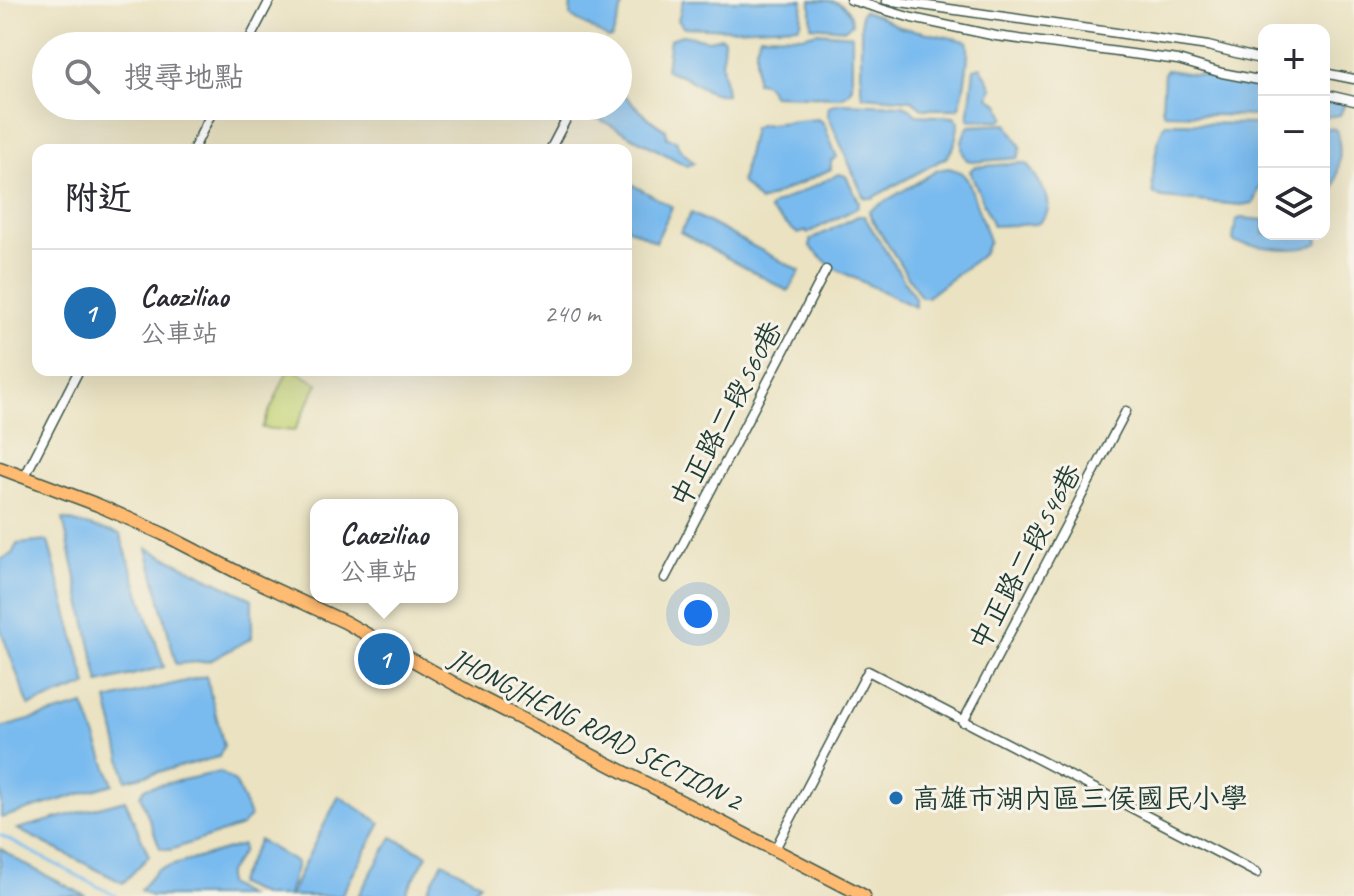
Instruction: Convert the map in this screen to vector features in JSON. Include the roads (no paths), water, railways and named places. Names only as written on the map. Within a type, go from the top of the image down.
[{"type":"main road","name":"JHONGJHENG ROAD SECTION 2","points":[[0,468],[163,534],[345,622],[471,693],[864,896]]},
{"type":"street","points":[[253,32],[270,0]]},
{"type":"street","points":[[851,0],[912,18],[996,36],[1178,60],[1258,80]]},
{"type":"street","points":[[886,0],[1193,43],[1258,59]]},
{"type":"street","points":[[1330,74],[1354,79]]},
{"type":"street","points":[[1330,95],[1354,101]]},
{"type":"street","points":[[196,144],[208,120]]},
{"type":"street","points":[[553,144],[566,120]]},
{"type":"street","name":"中正路二段560巷","points":[[665,578],[826,270]]},
{"type":"street","points":[[25,476],[76,376]]},
{"type":"street","name":"中正路二段546巷","points":[[963,722],[1126,411]]},
{"type":"street","points":[[775,849],[868,671],[1257,873]]},
{"type":"water","points":[[571,0],[635,0],[623,5],[614,32],[597,32],[570,16]]},
{"type":"water","points":[[683,0],[803,0],[801,23],[798,26],[731,29],[683,27],[678,20]]},
{"type":"water","points":[[811,0],[839,3],[848,10],[852,24],[845,29],[811,26]]},
{"type":"water","points":[[863,11],[899,27],[967,41],[966,75],[958,109],[923,109],[912,100],[863,96]]},
{"type":"water","points":[[817,32],[852,35],[852,87],[847,94],[841,97],[772,95],[767,85],[756,82],[756,48],[760,35],[803,36]]},
{"type":"water","points":[[682,35],[709,40],[724,39],[722,64],[726,94],[709,92],[666,70],[670,39]]},
{"type":"water","points":[[981,67],[992,87],[989,97],[999,104],[1005,117],[1002,120],[968,120],[974,69]]},
{"type":"water","points":[[1167,70],[1258,84],[1258,116],[1165,114],[1162,108],[1164,73]]},
{"type":"water","points":[[1330,100],[1342,103],[1344,106],[1340,115],[1330,116]]},
{"type":"water","points":[[632,102],[666,130],[667,138],[676,140],[679,148],[694,163],[687,166],[601,120],[632,120]]},
{"type":"water","points":[[838,103],[903,105],[916,115],[954,117],[959,122],[954,146],[947,157],[872,198],[864,198],[828,115],[829,106]]},
{"type":"water","points":[[817,119],[823,122],[837,157],[831,161],[831,169],[760,202],[741,182],[753,128]]},
{"type":"water","points":[[1166,123],[1258,125],[1258,191],[1253,203],[1241,205],[1162,198],[1154,194],[1155,157]]},
{"type":"water","points":[[1007,124],[1021,147],[1018,158],[967,160],[962,143],[969,126]]},
{"type":"water","points":[[1330,129],[1335,129],[1339,145],[1330,200]]},
{"type":"water","points":[[1028,165],[1043,188],[1048,210],[1037,224],[993,226],[970,171],[974,167]]},
{"type":"water","points":[[949,168],[961,172],[968,180],[989,241],[983,254],[927,297],[921,297],[869,211],[938,170]]},
{"type":"water","points":[[839,174],[846,176],[859,202],[857,208],[808,233],[798,234],[769,210],[773,205]]},
{"type":"water","points":[[632,184],[672,207],[656,242],[632,230]]},
{"type":"water","points":[[691,213],[800,271],[788,291],[680,232]]},
{"type":"water","points":[[858,216],[864,216],[915,298],[915,307],[833,268],[810,247],[810,240]]},
{"type":"water","points":[[1258,219],[1258,240],[1318,240],[1318,243],[1289,249],[1236,243],[1233,240],[1236,220]]},
{"type":"water","points":[[63,519],[120,534],[164,667],[99,683]]},
{"type":"water","points":[[48,541],[87,685],[29,706],[0,628],[0,560],[12,554],[17,544]]},
{"type":"water","points":[[147,548],[252,599],[252,638],[210,661],[176,664]]},
{"type":"water","points":[[206,676],[224,746],[219,757],[126,780],[107,700]]},
{"type":"water","points":[[84,705],[113,784],[1,818],[0,728]]},
{"type":"water","points":[[220,772],[236,783],[250,816],[242,826],[170,850],[160,848],[140,795],[145,788]]},
{"type":"water","points":[[339,796],[381,823],[341,896],[290,896],[303,866]]},
{"type":"water","points":[[125,800],[149,856],[123,883],[17,829]]},
{"type":"water","points":[[392,837],[427,855],[404,896],[358,896]]},
{"type":"water","points":[[259,840],[297,863],[288,896],[264,896],[237,884]]},
{"type":"water","points":[[242,845],[243,851],[227,874],[227,884],[247,896],[151,896],[140,890],[157,870]]},
{"type":"water","points":[[0,848],[24,864],[86,896],[0,896]]},
{"type":"water","points":[[443,862],[480,883],[468,896],[424,896]]},
{"type":"waterway","points":[[0,835],[116,896]]},
{"type":"place","name":"Caoziliao","points":[[384,659]]},
{"type":"place","name":"高雄市湖內區三侯國民小學","points":[[896,798]]}]
